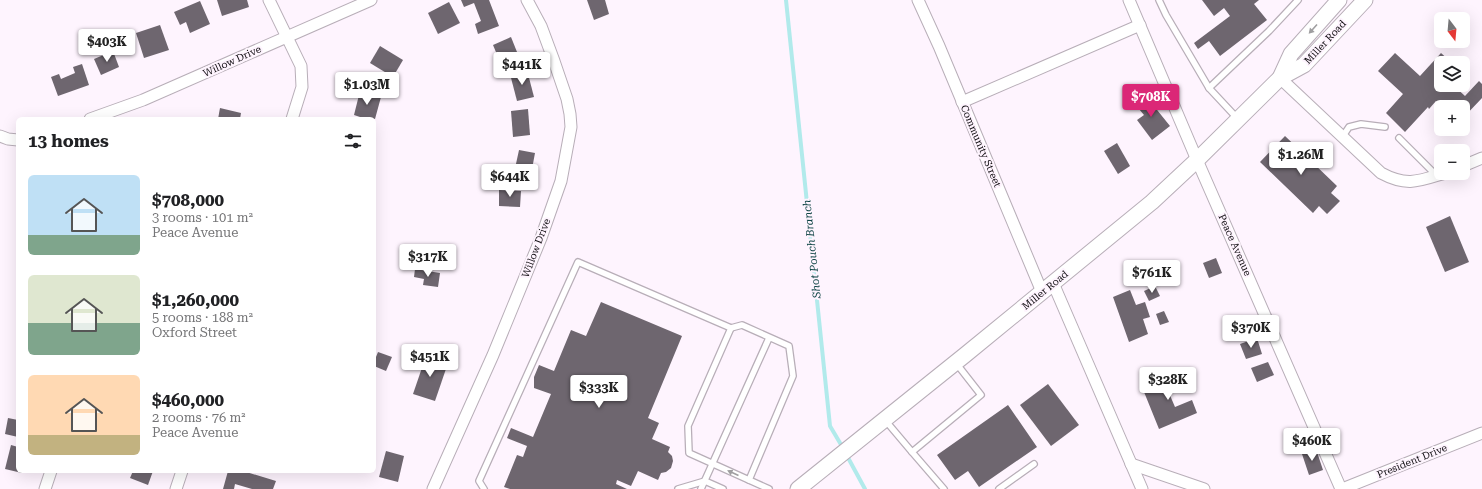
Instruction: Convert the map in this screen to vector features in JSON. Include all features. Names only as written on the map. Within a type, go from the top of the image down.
[{"type":"main road","name":"Miller Road","points":[[1280,78],[1291,54],[1339,0]]},
{"type":"main road","name":"Miller Road","points":[[798,489],[1048,288],[1152,202],[1280,78],[1304,65],[1364,0]]},
{"type":"street","points":[[269,0],[301,66],[302,87],[293,117]]},
{"type":"street","name":"Willow Drive","points":[[96,117],[143,100],[371,0]]},
{"type":"street","name":"Willow Drive","points":[[433,489],[496,348],[554,202],[562,173],[570,127],[567,99],[541,26],[527,0]]},
{"type":"street","name":"Community Street","points":[[918,0],[962,102],[1142,489]]},
{"type":"street","name":"Peace Avenue","points":[[1129,0],[1197,160],[1342,489]]},
{"type":"street","points":[[962,102],[1140,25]]},
{"type":"street","points":[[1280,78],[1381,173],[1392,179],[1401,181],[1415,181],[1434,176]]},
{"type":"street","points":[[0,136],[16,140]]},
{"type":"street","points":[[1470,163],[1482,158]]},
{"type":"street","name":"President Drive","points":[[1342,489],[1482,433]]},
{"type":"street","points":[[1131,464],[1204,489]]},
{"type":"street","points":[[45,489],[50,473]]},
{"type":"street","points":[[176,489],[181,473]]},
{"type":"lane","points":[[1159,0],[1166,15],[1209,88],[1239,119]]},
{"type":"lane","points":[[1209,88],[1269,31],[1298,0]]},
{"type":"lane","points":[[1343,136],[1349,128],[1361,124],[1385,127]]},
{"type":"lane","points":[[1399,138],[1434,168]]},
{"type":"lane","points":[[484,489],[479,481],[578,262],[731,328],[742,325],[789,346],[794,376],[749,480]]},
{"type":"lane","points":[[731,328],[688,426],[689,453],[769,489]]},
{"type":"lane","points":[[702,489],[769,338]]},
{"type":"lane","points":[[912,452],[981,395],[955,362]]},
{"type":"lane","points":[[884,419],[944,489]]},
{"type":"lane","points":[[998,489],[1034,464]]},
{"type":"lane","points":[[678,489],[705,482],[723,489]]},
{"type":"building","points":[[217,0],[247,0],[249,7],[222,16]]},
{"type":"building","points":[[461,0],[489,0],[499,26],[478,34],[475,24],[481,21],[474,3],[464,7]]},
{"type":"building","points":[[587,0],[605,0],[609,14],[594,20]]},
{"type":"building","points":[[1202,0],[1259,0],[1254,4],[1267,20],[1220,56],[1209,41],[1198,49],[1194,43],[1230,16],[1224,8],[1214,16]]},
{"type":"building","points":[[200,1],[210,24],[190,33],[186,22],[180,25],[174,12]]},
{"type":"building","points":[[449,2],[460,23],[438,34],[428,13]]},
{"type":"building","points":[[160,25],[169,50],[144,58],[136,33]]},
{"type":"building","points":[[511,37],[521,62],[503,69],[493,45]]},
{"type":"building","points":[[380,46],[403,60],[393,77],[370,63]]},
{"type":"building","points":[[113,51],[119,67],[101,75],[94,59]]},
{"type":"building","points":[[1395,53],[1420,76],[1434,61],[1434,92],[1461,92],[1465,96],[1479,81],[1482,84],[1482,98],[1470,111],[1470,100],[1434,100],[1434,103],[1429,109],[1428,107],[1405,132],[1386,113],[1403,94],[1378,71]]},
{"type":"building","points":[[82,64],[89,85],[58,96],[51,77],[59,74],[61,79],[75,73],[73,67]]},
{"type":"building","points":[[527,70],[534,97],[517,101],[510,74]]},
{"type":"building","points":[[360,91],[381,97],[376,117],[360,117],[354,115]]},
{"type":"building","points":[[1145,95],[1170,126],[1152,140],[1137,120],[1144,115],[1134,103]]},
{"type":"building","points":[[220,108],[241,113],[240,117],[218,117]]},
{"type":"building","points":[[528,109],[530,135],[513,137],[511,111]]},
{"type":"building","points":[[1285,136],[1337,186],[1331,193],[1340,201],[1327,214],[1319,206],[1313,213],[1260,162]]},
{"type":"building","points":[[1117,143],[1130,166],[1118,174],[1104,151]]},
{"type":"building","points":[[519,150],[535,153],[529,185],[512,182]]},
{"type":"building","points":[[499,190],[521,191],[520,207],[499,206]]},
{"type":"building","points":[[1450,216],[1469,262],[1445,272],[1426,227]]},
{"type":"building","points":[[1216,258],[1222,273],[1209,278],[1203,263]]},
{"type":"building","points":[[415,269],[440,273],[438,287],[423,285],[424,279],[414,277]]},
{"type":"building","points":[[1155,286],[1160,296],[1149,301],[1144,291]]},
{"type":"building","points":[[1130,290],[1136,305],[1145,302],[1150,317],[1143,319],[1148,334],[1129,342],[1113,297]]},
{"type":"building","points":[[601,302],[682,336],[648,418],[659,423],[652,439],[670,447],[668,452],[672,456],[673,461],[671,468],[666,472],[661,473],[658,480],[638,471],[631,486],[617,480],[616,484],[627,489],[510,489],[504,487],[517,455],[523,457],[527,446],[507,438],[511,428],[533,437],[551,394],[534,388],[534,377],[539,365],[554,371],[571,330],[586,336]]},
{"type":"building","points":[[1164,311],[1169,322],[1160,325],[1156,314]]},
{"type":"building","points":[[1257,338],[1262,354],[1246,359],[1240,344]]},
{"type":"building","points":[[378,352],[392,357],[386,371],[376,367],[376,357]]},
{"type":"building","points":[[426,356],[448,363],[435,401],[413,394]]},
{"type":"building","points":[[1268,362],[1274,375],[1257,382],[1251,368]]},
{"type":"building","points":[[1180,371],[1186,386],[1169,393],[1175,407],[1192,400],[1197,413],[1159,429],[1142,387]]},
{"type":"building","points":[[1048,384],[1079,425],[1051,446],[1020,405]]},
{"type":"building","points":[[1008,405],[1037,447],[979,487],[968,471],[955,480],[937,455]]},
{"type":"building","points":[[8,418],[16,420],[16,437],[5,434]]},
{"type":"building","points":[[11,445],[16,446],[16,472],[5,469]]},
{"type":"building","points":[[1316,449],[1323,470],[1309,475],[1302,454]]},
{"type":"building","points":[[386,451],[404,456],[398,482],[379,477]]},
{"type":"building","points":[[132,473],[152,473],[148,485],[130,478]]},
{"type":"building","points":[[227,473],[250,473],[276,481],[273,489],[252,489],[235,484],[234,489],[223,489]]},
{"type":"waterway","name":"Shot Pouch Branch","points":[[786,0],[830,426],[843,448]]},
{"type":"waterway","name":"Shot Pouch Branch","points":[[846,454],[865,489]]}]
